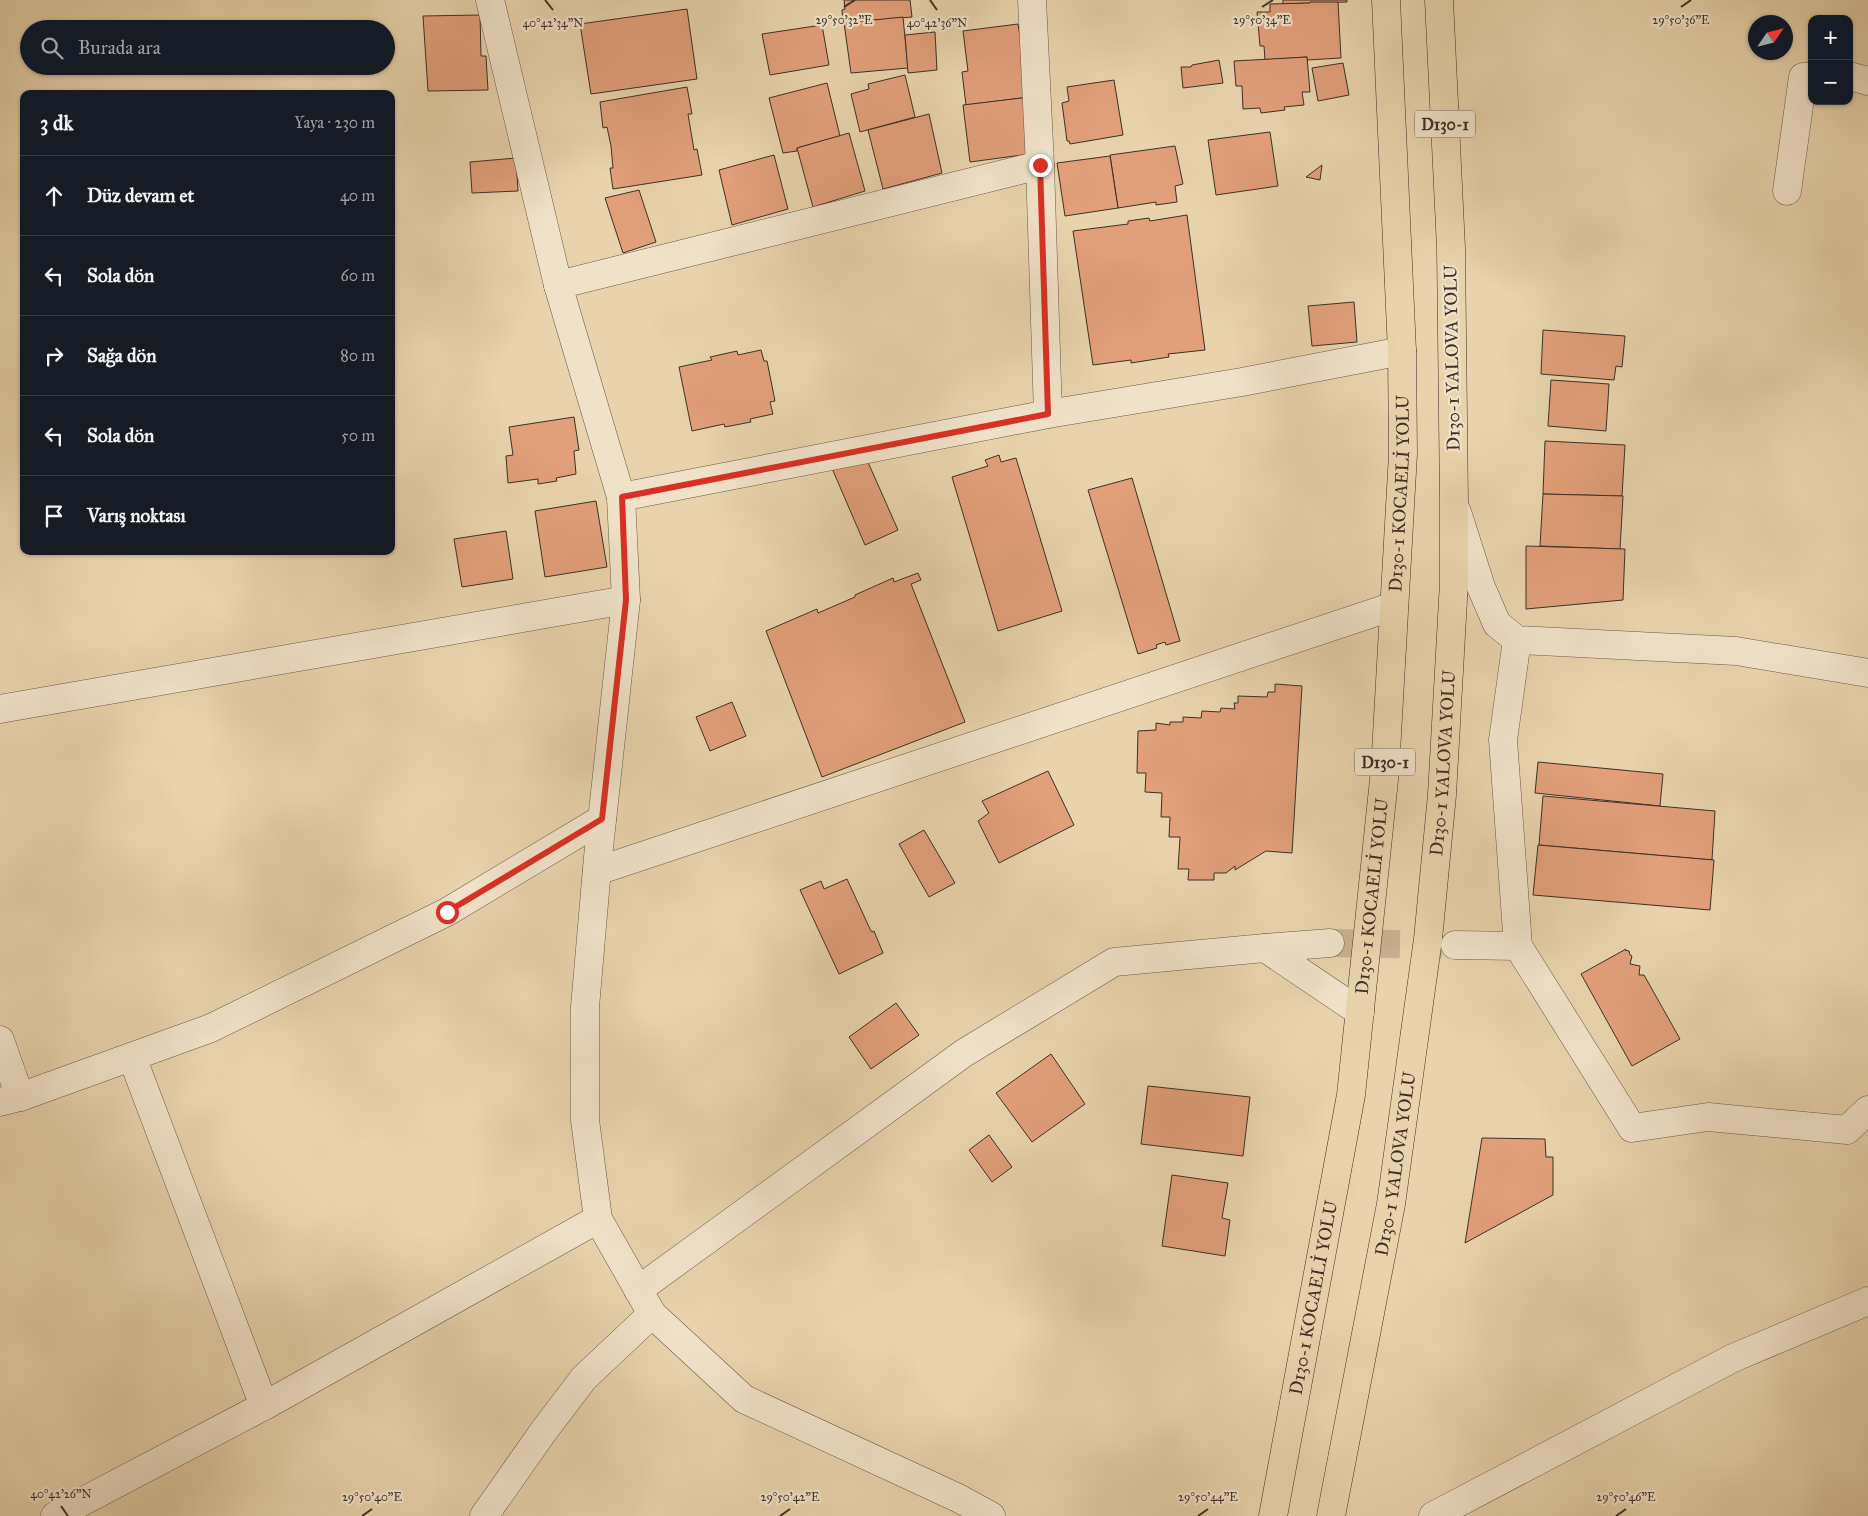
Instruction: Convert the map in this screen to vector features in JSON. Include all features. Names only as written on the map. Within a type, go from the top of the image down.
[{"type":"highway","name":"D130-1 KOCAELİ YOLU","points":[[1273,1516],[1351,1095],[1385,770],[1403,454],[1402,351],[1386,0]]},
{"type":"highway","name":"D130-1 YALOVA YOLU","points":[[1331,1516],[1391,1204],[1428,939],[1442,795],[1453,589],[1454,502],[1451,248],[1439,0]]},
{"type":"street","points":[[490,0],[558,285],[622,497],[626,600],[602,819],[585,1007],[585,1120],[598,1219],[652,1314],[744,1399],[958,1498],[991,1516]]},
{"type":"street","points":[[1032,0],[1040,165],[1048,414]]},
{"type":"street","points":[[1787,191],[1804,77],[1808,77]]},
{"type":"street","points":[[1853,77],[1868,81]]},
{"type":"street","points":[[558,285],[1040,165]]},
{"type":"street","points":[[622,497],[1048,414],[1242,382],[1402,351]]},
{"type":"street","points":[[1454,502],[1481,588],[1497,624],[1517,640],[1736,650],[1868,673]]},
{"type":"street","points":[[0,709],[626,600]]},
{"type":"street","points":[[597,871],[1394,606]]},
{"type":"street","points":[[1517,640],[1503,740],[1518,946],[1632,1128],[1708,1117],[1847,1130],[1868,1110]]},
{"type":"street","points":[[0,1040],[10,1100],[211,1028],[447,912],[602,819]]},
{"type":"street","points":[[638,1290],[964,1053],[1114,962],[1330,943]]},
{"type":"street","points":[[1455,945],[1518,946]]},
{"type":"street","points":[[1265,948],[1360,1012]]},
{"type":"street","points":[[132,1057],[264,1406]]},
{"type":"street","points":[[55,1516],[264,1406],[598,1219]]},
{"type":"street","points":[[1433,1516],[1733,1358],[1868,1301]]},
{"type":"street","points":[[484,1516],[584,1378],[652,1314]]},
{"type":"building","points":[[844,0],[910,0],[912,17],[843,23],[842,10],[845,9]]},
{"type":"building","points":[[1283,0],[1347,0],[1347,2],[1283,4]]},
{"type":"building","points":[[1338,2],[1341,58],[1307,60],[1307,57],[1265,60],[1264,46],[1260,46],[1257,12],[1270,12],[1270,4]]},
{"type":"building","points":[[687,9],[697,79],[591,94],[580,24]]},
{"type":"building","points":[[480,15],[481,56],[486,56],[488,90],[428,91],[423,16]]},
{"type":"building","points":[[903,17],[908,68],[851,73],[844,23]]},
{"type":"building","points":[[1018,24],[1030,97],[966,105],[962,72],[968,71],[963,31]]},
{"type":"building","points":[[822,25],[829,65],[770,75],[762,34]]},
{"type":"building","points":[[935,32],[937,70],[908,73],[905,35]]},
{"type":"building","points":[[1307,57],[1310,92],[1302,92],[1304,105],[1284,107],[1285,110],[1261,113],[1260,108],[1243,109],[1242,86],[1236,86],[1234,61]]},
{"type":"building","points":[[1219,60],[1223,83],[1183,88],[1181,67],[1191,67],[1192,65]]},
{"type":"building","points":[[1343,63],[1349,95],[1318,101],[1312,68]]},
{"type":"building","points":[[905,75],[915,117],[860,132],[851,94],[869,89],[868,84]]},
{"type":"building","points":[[1114,80],[1123,135],[1070,144],[1067,141],[1062,103],[1069,101],[1067,87]]},
{"type":"building","points":[[827,83],[840,136],[797,148],[797,151],[783,153],[769,98]]},
{"type":"building","points":[[687,87],[692,114],[688,114],[694,150],[697,149],[702,175],[613,189],[610,168],[613,168],[611,146],[607,127],[603,128],[600,102]]},
{"type":"building","points":[[1030,97],[1037,153],[970,162],[963,105]]},
{"type":"building","points":[[929,114],[942,173],[883,189],[868,130]]},
{"type":"building","points":[[1270,132],[1278,186],[1216,195],[1208,140]]},
{"type":"building","points":[[849,133],[865,191],[813,207],[797,148]]},
{"type":"building","points":[[1175,146],[1183,184],[1175,186],[1177,202],[1156,205],[1156,202],[1118,208],[1110,155]]},
{"type":"building","points":[[774,155],[788,209],[732,225],[719,170]]},
{"type":"building","points":[[1110,156],[1118,208],[1065,216],[1057,163]]},
{"type":"building","points":[[516,158],[518,191],[472,193],[470,162]]},
{"type":"building","points":[[1322,165],[1320,180],[1306,177]]},
{"type":"building","points":[[639,190],[656,242],[623,253],[605,198]]},
{"type":"building","points":[[1187,215],[1205,350],[1168,354],[1169,357],[1131,363],[1131,360],[1093,365],[1073,231],[1128,224],[1128,221],[1149,218],[1150,221]]},
{"type":"building","points":[[1354,302],[1357,342],[1312,346],[1308,306]]},
{"type":"building","points":[[1543,330],[1625,336],[1622,367],[1616,366],[1614,380],[1541,374]]},
{"type":"building","points":[[761,350],[764,361],[767,361],[775,401],[770,402],[773,414],[750,419],[751,422],[725,427],[724,424],[692,431],[679,367],[712,360],[710,357],[737,351],[738,355]]},
{"type":"building","points":[[1551,380],[1609,384],[1606,431],[1548,426]]},
{"type":"building","points":[[574,417],[579,450],[574,451],[576,474],[556,478],[557,481],[538,484],[538,479],[508,483],[506,456],[513,455],[509,427]]},
{"type":"building","points":[[1545,441],[1625,445],[1622,496],[1543,494]]},
{"type":"building","points":[[863,451],[898,530],[865,545],[831,466]]},
{"type":"building","points":[[999,455],[1001,462],[1016,458],[1062,611],[998,631],[952,477],[988,466],[985,460]]},
{"type":"building","points":[[1132,478],[1180,641],[1166,645],[1165,642],[1156,645],[1157,648],[1138,654],[1088,490]]},
{"type":"building","points":[[1543,494],[1623,496],[1620,549],[1540,546]]},
{"type":"building","points":[[596,501],[607,567],[545,577],[535,511]]},
{"type":"building","points":[[506,531],[513,579],[462,587],[454,539]]},
{"type":"building","points":[[1526,546],[1625,549],[1623,600],[1526,609]]},
{"type":"building","points":[[918,573],[921,580],[911,584],[965,722],[822,777],[766,631],[817,609],[818,613],[893,578],[894,582]]},
{"type":"building","points":[[1275,684],[1302,686],[1292,853],[1266,851],[1235,870],[1235,866],[1226,873],[1214,873],[1214,880],[1188,880],[1189,869],[1178,869],[1180,837],[1169,837],[1170,817],[1161,817],[1162,793],[1145,792],[1146,773],[1137,773],[1138,731],[1156,730],[1156,723],[1170,725],[1170,722],[1183,722],[1183,717],[1201,718],[1202,711],[1220,712],[1221,708],[1235,709],[1234,703],[1238,703],[1238,696],[1267,697],[1268,692],[1275,692]]},
{"type":"building","points":[[732,702],[746,736],[710,751],[696,717]]},
{"type":"building","points":[[1538,762],[1663,774],[1660,806],[1535,793]]},
{"type":"building","points":[[1048,771],[1074,825],[999,863],[978,821],[989,813],[982,801]]},
{"type":"building","points":[[1543,796],[1715,811],[1712,860],[1539,845]]},
{"type":"building","points":[[924,830],[955,883],[929,897],[899,844]]},
{"type":"building","points":[[1538,845],[1714,860],[1710,910],[1533,895]]},
{"type":"building","points":[[847,879],[870,929],[872,932],[874,931],[883,953],[839,974],[800,890],[821,881],[824,889]]},
{"type":"building","points":[[1626,949],[1632,956],[1630,964],[1640,966],[1639,975],[1644,975],[1680,1039],[1632,1066],[1581,974]]},
{"type":"building","points":[[896,1003],[919,1035],[871,1069],[849,1037]]},
{"type":"building","points":[[1051,1054],[1085,1104],[1032,1142],[996,1093]]},
{"type":"building","points":[[1148,1086],[1250,1097],[1243,1156],[1141,1144]]},
{"type":"building","points":[[989,1135],[1012,1167],[992,1182],[969,1150]]},
{"type":"building","points":[[1482,1138],[1545,1139],[1546,1157],[1553,1157],[1553,1195],[1465,1243]]},
{"type":"building","points":[[1172,1175],[1228,1183],[1222,1218],[1230,1220],[1225,1256],[1162,1246]]},
{"type":"tunnel","points":[[1330,943],[1451,945]]},
{"type":"route","points":[[447,912],[602,819],[626,600],[622,497],[1048,414],[1040,165]]}]
